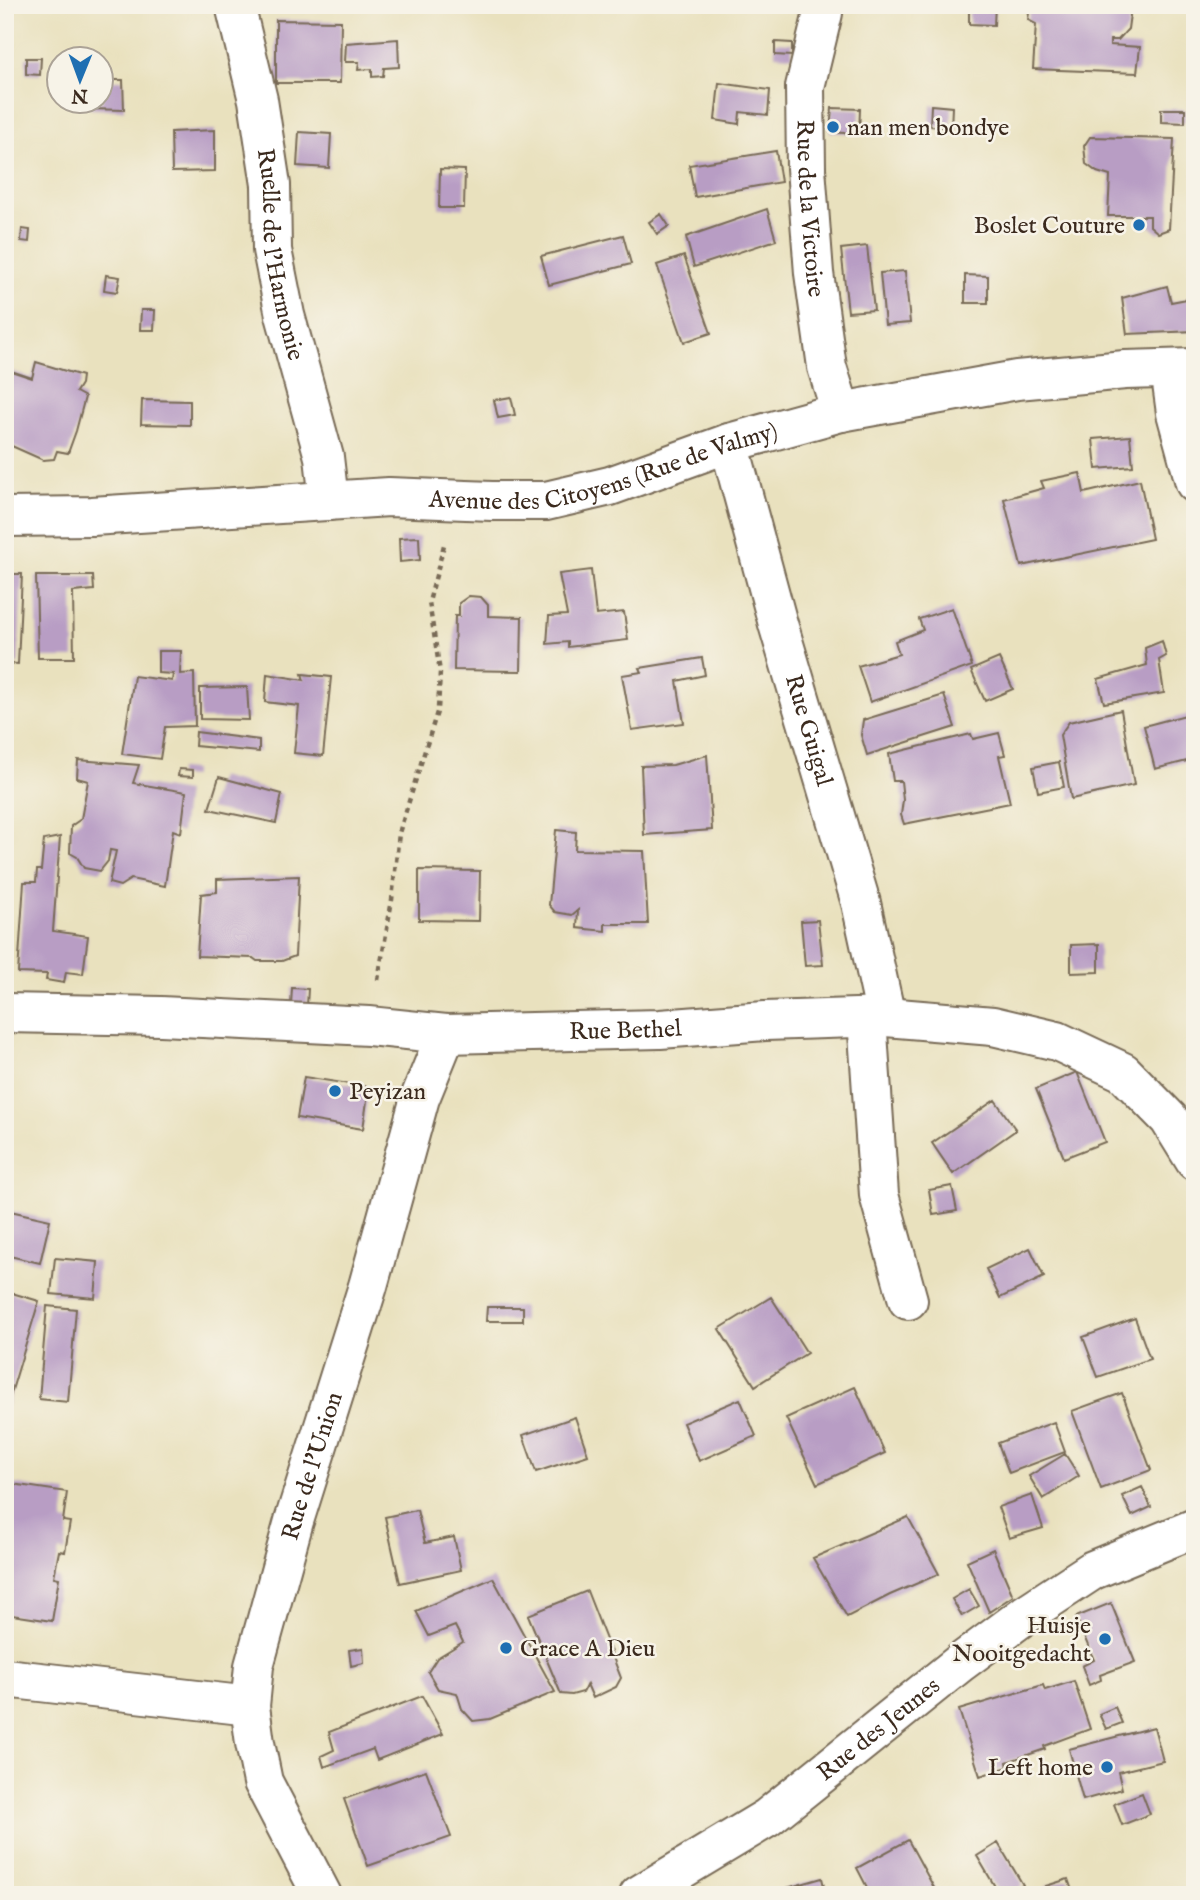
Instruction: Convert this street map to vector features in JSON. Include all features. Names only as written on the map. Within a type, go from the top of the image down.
[{"type":"street","name":"Ruelle de l'Harmonie","points":[[235,5],[258,100],[271,185],[272,250],[285,315],[324,457],[329,501]]},
{"type":"street","name":"Rue de la Victoire","points":[[821,5],[823,13],[806,88],[806,168],[814,273],[827,367],[841,412]]},
{"type":"street","name":"Avenue des Citoyens (Rue de Valmy)","points":[[5,517],[92,516],[389,497],[546,501],[610,486],[729,443],[841,412],[1017,380],[1125,370],[1183,369]]},
{"type":"street","points":[[1183,369],[1176,413],[1195,483]]},
{"type":"street","name":"Rue Guigal","points":[[729,443],[778,624],[861,903],[877,1018],[879,1195],[908,1300]]},
{"type":"street","name":"Rue Bethel","points":[[5,1013],[161,1016],[369,1026],[446,1034],[660,1029],[765,1021],[877,1018],[993,1026],[1057,1041],[1123,1072],[1169,1119],[1195,1161]]},
{"type":"street","name":"Rue de l'Union","points":[[322,1895],[263,1782],[250,1706],[254,1666],[294,1521],[368,1286],[421,1098],[446,1034]]},
{"type":"street","name":"Rue des Jeunes","points":[[639,1895],[767,1818],[960,1663],[1026,1614],[1093,1570],[1195,1528]]},
{"type":"street","points":[[5,1678],[250,1706]]},
{"type":"path","points":[[369,1026],[391,900],[399,833],[438,709],[440,672],[429,602],[446,531],[447,500]]},
{"type":"building","points":[[969,5],[995,5],[994,25],[969,24]]},
{"type":"building","points":[[1030,5],[1122,5],[1130,14],[1128,29],[1118,40],[1110,40],[1110,45],[1140,47],[1137,73],[1033,69],[1036,24],[1028,20]]},
{"type":"building","points":[[276,20],[341,21],[340,83],[276,83]]},
{"type":"building","points":[[398,39],[399,67],[384,68],[383,76],[372,77],[372,69],[358,70],[359,62],[345,62],[346,43]]},
{"type":"building","points":[[775,42],[792,43],[792,56],[775,55]]},
{"type":"building","points":[[26,58],[41,58],[40,75],[26,74]]},
{"type":"building","points":[[116,80],[123,80],[124,110],[116,110]]},
{"type":"building","points":[[719,83],[770,90],[768,115],[740,112],[739,124],[715,120]]},
{"type":"building","points":[[931,105],[952,107],[951,128],[930,126]]},
{"type":"building","points":[[832,108],[860,109],[859,134],[830,132]]},
{"type":"building","points":[[1161,109],[1185,109],[1185,123],[1161,122]]},
{"type":"building","points":[[215,130],[215,171],[172,172],[171,132]]},
{"type":"building","points":[[299,132],[331,134],[329,168],[297,166]]},
{"type":"building","points":[[1090,137],[1174,139],[1169,229],[1158,233],[1150,226],[1150,216],[1108,216],[1110,176],[1097,172],[1086,164],[1084,146]]},
{"type":"building","points":[[776,151],[781,182],[695,197],[689,165]]},
{"type":"building","points":[[440,169],[465,170],[464,208],[439,208]]},
{"type":"building","points":[[767,209],[776,240],[694,267],[686,237]]},
{"type":"building","points":[[661,214],[669,226],[657,234],[649,222]]},
{"type":"building","points":[[22,229],[30,230],[29,242],[21,241]]},
{"type":"building","points":[[623,235],[631,264],[549,285],[541,256]]},
{"type":"building","points":[[867,246],[874,310],[848,312],[841,249]]},
{"type":"building","points":[[684,256],[711,333],[684,342],[657,265]]},
{"type":"building","points":[[905,271],[910,323],[885,325],[880,273]]},
{"type":"building","points":[[106,275],[120,277],[117,292],[104,290]]},
{"type":"building","points":[[965,275],[988,276],[988,303],[965,303]]},
{"type":"building","points":[[1167,286],[1171,302],[1192,298],[1195,331],[1127,334],[1122,298]]},
{"type":"building","points":[[141,310],[155,310],[154,330],[140,330]]},
{"type":"building","points":[[36,362],[82,376],[76,392],[85,397],[76,431],[68,453],[57,451],[54,459],[43,460],[5,443],[5,369],[32,378]]},
{"type":"building","points":[[511,397],[515,415],[498,418],[494,400]]},
{"type":"building","points":[[142,400],[190,401],[190,425],[141,424]]},
{"type":"building","points":[[1130,436],[1133,466],[1096,469],[1093,439]]},
{"type":"building","points":[[1080,473],[1084,493],[1140,480],[1152,539],[1021,566],[1004,499],[1044,488],[1041,481]]},
{"type":"building","points":[[419,537],[420,560],[400,562],[399,538]]},
{"type":"building","points":[[591,570],[596,615],[624,612],[628,640],[568,647],[568,642],[547,644],[549,616],[567,615],[559,574]]},
{"type":"building","points":[[5,574],[22,574],[18,664],[5,663]]},
{"type":"building","points":[[36,576],[93,576],[94,590],[73,592],[74,658],[38,658]]},
{"type":"building","points":[[469,596],[481,597],[488,605],[488,616],[522,617],[521,671],[454,670],[455,616],[459,616],[459,603]]},
{"type":"building","points":[[952,608],[972,666],[870,702],[858,666],[899,654],[895,641],[923,630],[919,619]]},
{"type":"building","points":[[1162,641],[1166,656],[1159,660],[1164,693],[1104,703],[1098,679],[1147,665],[1145,648]]},
{"type":"building","points":[[158,651],[181,651],[180,674],[194,673],[195,726],[165,727],[160,759],[122,754],[134,676],[172,681],[173,674],[158,673]]},
{"type":"building","points":[[702,658],[705,675],[677,681],[684,723],[632,730],[622,675],[642,672],[640,668]]},
{"type":"building","points":[[999,658],[1013,689],[985,701],[971,670]]},
{"type":"building","points":[[267,674],[304,680],[302,674],[331,677],[323,756],[294,753],[299,706],[265,702]]},
{"type":"building","points":[[247,687],[249,720],[200,719],[200,688]]},
{"type":"building","points":[[944,695],[955,727],[867,755],[861,735],[863,720]]},
{"type":"building","points":[[1121,710],[1134,785],[1071,799],[1060,735],[1069,722]]},
{"type":"building","points":[[1193,713],[1195,759],[1155,769],[1144,726]]},
{"type":"building","points":[[196,732],[259,740],[259,752],[195,746]]},
{"type":"building","points":[[999,733],[1005,755],[999,756],[1010,803],[904,824],[901,815],[901,781],[893,781],[889,754],[971,734],[973,739]]},
{"type":"building","points":[[707,755],[712,830],[644,835],[641,766],[673,765]]},
{"type":"building","points":[[78,760],[139,765],[133,783],[186,792],[181,833],[173,830],[165,886],[131,879],[120,886],[109,883],[116,851],[110,850],[108,861],[100,871],[84,868],[77,857],[70,853],[71,826],[81,819],[88,781],[77,778]]},
{"type":"building","points":[[1059,762],[1064,787],[1038,792],[1033,767]]},
{"type":"building","points":[[179,769],[193,770],[193,777],[178,776]]},
{"type":"building","points":[[219,777],[282,794],[276,823],[209,809]]},
{"type":"building","points":[[556,830],[576,832],[575,850],[644,851],[648,924],[605,924],[605,931],[577,928],[578,910],[572,915],[555,912],[549,905]]},
{"type":"building","points":[[60,837],[53,931],[88,936],[83,974],[66,972],[64,983],[46,980],[47,974],[18,973],[24,882],[36,882],[37,870],[41,870],[44,840]]},
{"type":"building","points":[[419,870],[480,871],[479,921],[419,920]]},
{"type":"building","points":[[299,876],[295,956],[282,961],[257,961],[253,958],[197,956],[201,894],[217,892],[217,879]]},
{"type":"building","points":[[818,920],[823,965],[805,966],[801,921]]},
{"type":"building","points":[[1099,944],[1099,972],[1071,973],[1071,945]]},
{"type":"building","points":[[292,988],[308,989],[307,1006],[291,1005]]},
{"type":"building","points":[[1077,1072],[1105,1142],[1064,1158],[1036,1089]]},
{"type":"building","points":[[304,1077],[369,1087],[363,1129],[297,1118]]},
{"type":"building","points":[[995,1100],[1016,1130],[953,1174],[932,1143]]},
{"type":"building","points":[[952,1186],[957,1211],[933,1215],[929,1190]]},
{"type":"building","points":[[6,1210],[50,1220],[40,1263],[5,1255]]},
{"type":"building","points":[[1030,1248],[1044,1277],[1000,1298],[986,1269]]},
{"type":"building","points":[[55,1258],[98,1262],[95,1298],[51,1294]]},
{"type":"building","points":[[5,1291],[39,1301],[6,1410],[5,1410]]},
{"type":"building","points":[[771,1297],[807,1353],[755,1386],[719,1329]]},
{"type":"building","points":[[47,1306],[76,1309],[68,1402],[39,1399]]},
{"type":"building","points":[[487,1307],[523,1307],[523,1321],[486,1321]]},
{"type":"building","points":[[1135,1318],[1150,1359],[1098,1377],[1083,1337]]},
{"type":"building","points":[[855,1387],[885,1453],[817,1484],[786,1418]]},
{"type":"building","points":[[1122,1393],[1151,1470],[1101,1489],[1072,1411]]},
{"type":"building","points":[[740,1399],[756,1436],[699,1461],[683,1423]]},
{"type":"building","points":[[575,1417],[588,1455],[536,1472],[523,1435]]},
{"type":"building","points":[[1054,1422],[1065,1452],[1009,1473],[998,1443]]},
{"type":"building","points":[[1065,1454],[1079,1476],[1043,1499],[1029,1476]]},
{"type":"building","points":[[5,1483],[67,1492],[63,1521],[70,1522],[65,1552],[59,1551],[54,1577],[59,1578],[52,1621],[5,1614]]},
{"type":"building","points":[[1142,1487],[1151,1507],[1132,1516],[1122,1496]]},
{"type":"building","points":[[1032,1495],[1043,1528],[1009,1538],[998,1507]]},
{"type":"building","points":[[417,1510],[425,1543],[454,1537],[461,1570],[400,1583],[385,1517]]},
{"type":"building","points":[[908,1517],[939,1574],[847,1617],[813,1558]]},
{"type":"building","points":[[993,1549],[1013,1596],[989,1612],[967,1561]]},
{"type":"building","points":[[493,1578],[555,1692],[490,1719],[473,1721],[462,1709],[457,1693],[438,1689],[428,1672],[437,1658],[463,1642],[455,1626],[429,1636],[416,1611]]},
{"type":"building","points":[[969,1589],[979,1606],[962,1616],[952,1599]]},
{"type":"building","points":[[587,1591],[621,1678],[616,1687],[593,1698],[587,1684],[583,1692],[561,1694],[528,1615]]},
{"type":"building","name":"Huisje Nooitgedacht","points":[[1111,1603],[1135,1662],[1100,1675],[1101,1680],[1089,1685],[1082,1666],[1094,1660],[1076,1617]]},
{"type":"building","points":[[363,1648],[364,1663],[351,1666],[349,1650]]},
{"type":"building","points":[[1074,1681],[1090,1729],[1007,1762],[1008,1767],[980,1776],[959,1710],[1043,1685],[1045,1690]]},
{"type":"building","points":[[422,1696],[443,1734],[377,1760],[373,1749],[324,1767],[321,1756],[334,1750],[329,1732]]},
{"type":"building","points":[[1115,1707],[1122,1723],[1106,1729],[1099,1714]]},
{"type":"building","name":"Left home","points":[[1154,1727],[1163,1761],[1118,1772],[1122,1789],[1083,1800],[1069,1749]]},
{"type":"building","points":[[426,1770],[451,1837],[368,1866],[344,1799]]},
{"type":"building","points":[[1142,1793],[1150,1814],[1122,1825],[1114,1804]]},
{"type":"building","points":[[908,1840],[938,1895],[871,1895],[857,1868]]},
{"type":"building","points":[[998,1843],[1023,1885],[1006,1895],[1000,1895],[977,1856]]},
{"type":"building","points":[[822,1878],[826,1895],[769,1895],[787,1888]]},
{"type":"building","points":[[1068,1879],[1073,1893],[1049,1895],[1046,1886]]},
{"type":"place","name":"nan men bondye","points":[[833,127]]},
{"type":"place","name":"Boslet Couture","points":[[1139,225]]},
{"type":"place","name":"Peyizan","points":[[335,1091]]},
{"type":"place","name":"Huisje Nooitgedacht","points":[[1105,1639]]},
{"type":"place","name":"Grace A Dieu","points":[[506,1648]]},
{"type":"place","name":"Left home","points":[[1107,1767]]}]
